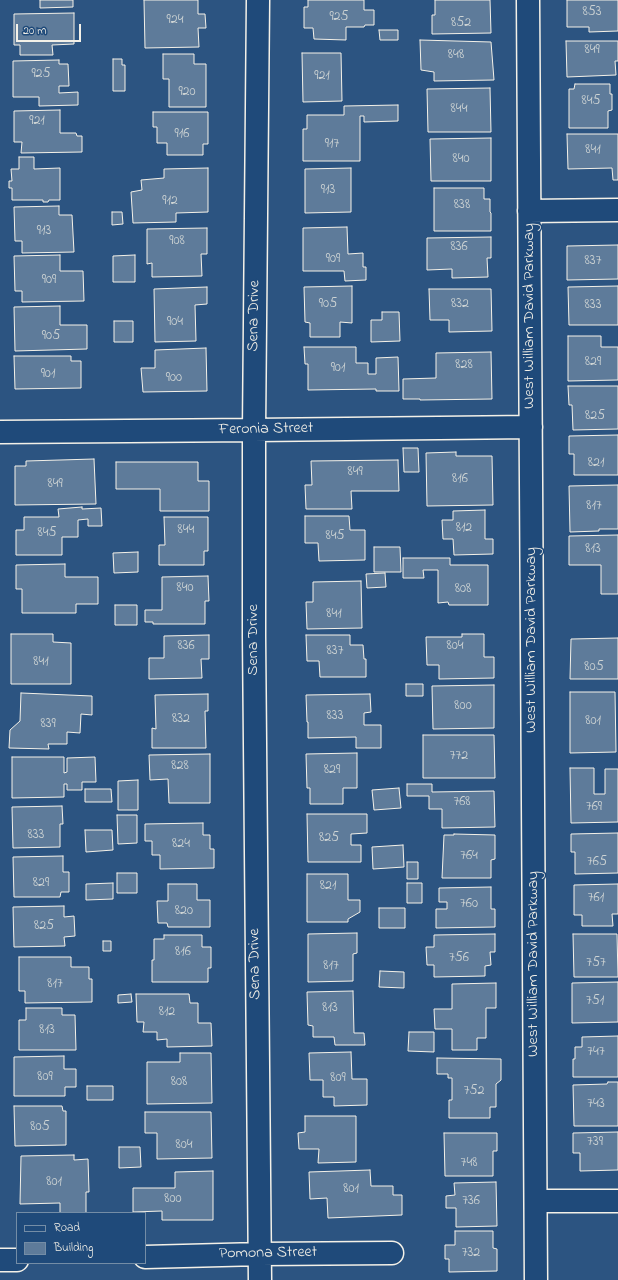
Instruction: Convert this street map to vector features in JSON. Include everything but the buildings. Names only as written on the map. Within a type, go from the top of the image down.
[{"type":"street","name":"Sena Drive","points":[[258,0],[254,430],[255,836],[260,1280]]},
{"type":"street","name":"West William David Parkway","points":[[528,0],[536,1280]]},
{"type":"street","points":[[530,211],[618,210]]},
{"type":"street","name":"Feronia Street","points":[[0,432],[531,427]]},
{"type":"street","points":[[536,1201],[618,1201]]},
{"type":"street","name":"Pomona Street","points":[[146,1257],[392,1253]]},
{"type":"street","points":[[0,1260],[16,1260]]}]
